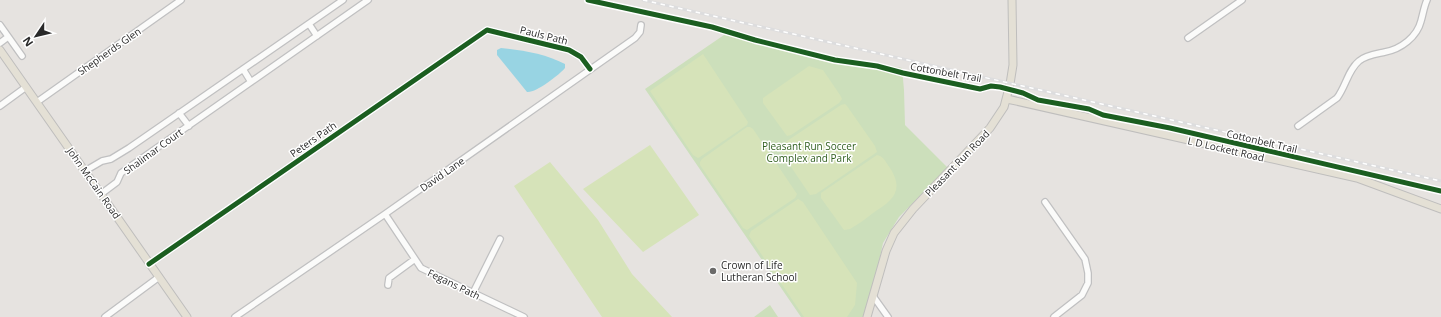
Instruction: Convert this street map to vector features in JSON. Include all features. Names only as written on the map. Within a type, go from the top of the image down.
[{"type":"main road","name":"Pleasant Run Road","points":[[867,317],[886,250],[894,234],[913,209],[990,128],[998,118],[1007,99],[1012,65],[1012,0]]},
{"type":"main road","name":"John McCain Road","points":[[0,50],[187,317]]},
{"type":"main road","name":"L D Lockett Road","points":[[1007,99],[1357,178],[1441,209]]},
{"type":"street","name":"Shepherds Glen","points":[[36,102],[181,0]]},
{"type":"street","name":"Shalimar Court","points":[[86,172],[102,160],[111,159],[343,0]]},
{"type":"street","name":"Shalimar Court","points":[[101,194],[117,182],[121,173],[368,0]]},
{"type":"street","points":[[1188,38],[1242,0]]},
{"type":"street","points":[[1298,126],[1337,98],[1342,92],[1348,76],[1358,61],[1368,56],[1390,51],[1413,37],[1421,22],[1427,0]]},
{"type":"street","points":[[309,24],[317,36]]},
{"type":"street","points":[[0,25],[22,56]]},
{"type":"street","name":"David Lane","points":[[235,317],[385,214],[635,38],[640,32],[641,26]]},
{"type":"street","name":"Pauls Path","points":[[487,30],[569,50],[581,57],[590,69]]},
{"type":"street","name":"Peters Path","points":[[150,264],[487,30]]},
{"type":"street","points":[[0,43],[8,37]]},
{"type":"street","points":[[242,69],[251,82]]},
{"type":"street","points":[[0,106],[26,87]]},
{"type":"street","name":"Shalimar Court","points":[[179,113],[189,126]]},
{"type":"street","points":[[1045,202],[1085,260],[1088,273],[1088,283],[1082,295],[1054,317]]},
{"type":"street","name":"Fegans Path","points":[[385,214],[421,268],[524,317]]},
{"type":"street","points":[[473,293],[500,239]]},
{"type":"street","points":[[388,285],[389,278],[415,259]]},
{"type":"street","points":[[105,317],[159,277]]},
{"type":"street","points":[[873,296],[888,317]]},
{"type":"green space","name":"Pleasant Run Soccer Complex and Park","points":[[724,35],[902,68],[905,125],[948,168],[899,217],[883,243],[874,285],[863,317],[801,317],[645,89]]},
{"type":"green space","points":[[703,54],[748,122],[747,125],[698,158],[693,155],[650,91]]},
{"type":"green space","points":[[809,66],[823,70],[842,99],[839,103],[791,135],[787,136],[763,103],[763,98]]},
{"type":"green space","points":[[845,104],[875,146],[877,152],[816,194],[810,195],[779,149],[781,145],[841,105]]},
{"type":"green space","points":[[747,127],[753,129],[797,194],[795,198],[747,230],[743,228],[700,165],[700,162],[702,159]]},
{"type":"green space","points":[[650,145],[699,215],[643,252],[583,189]]},
{"type":"green space","points":[[877,155],[885,160],[894,176],[896,189],[894,195],[891,200],[865,219],[850,229],[844,230],[821,198],[821,193]]},
{"type":"green space","points":[[550,162],[598,220],[632,274],[672,317],[602,317],[514,186]]},
{"type":"green space","points":[[798,199],[803,202],[857,283],[855,305],[847,317],[804,317],[749,236],[751,231]]},
{"type":"green space","points":[[770,305],[778,317],[754,317]]},
{"type":"water","points":[[501,48],[542,55],[565,64],[565,68],[541,87],[531,92],[527,92],[497,55],[497,50]]},
{"type":"railway","points":[[643,0],[1441,181]]},
{"type":"cycle path","name":"Cottonbelt Trail","points":[[588,0],[712,27],[755,40],[835,60],[877,66],[980,89],[991,86],[1000,87],[1023,93],[1038,100],[1089,109],[1103,115],[1170,128],[1441,191]]},
{"type":"cycle path","points":[[149,264],[487,30],[569,50],[581,57],[590,69]]},
{"type":"place","name":"Crown of Life Lutheran School","points":[[713,271]]}]
